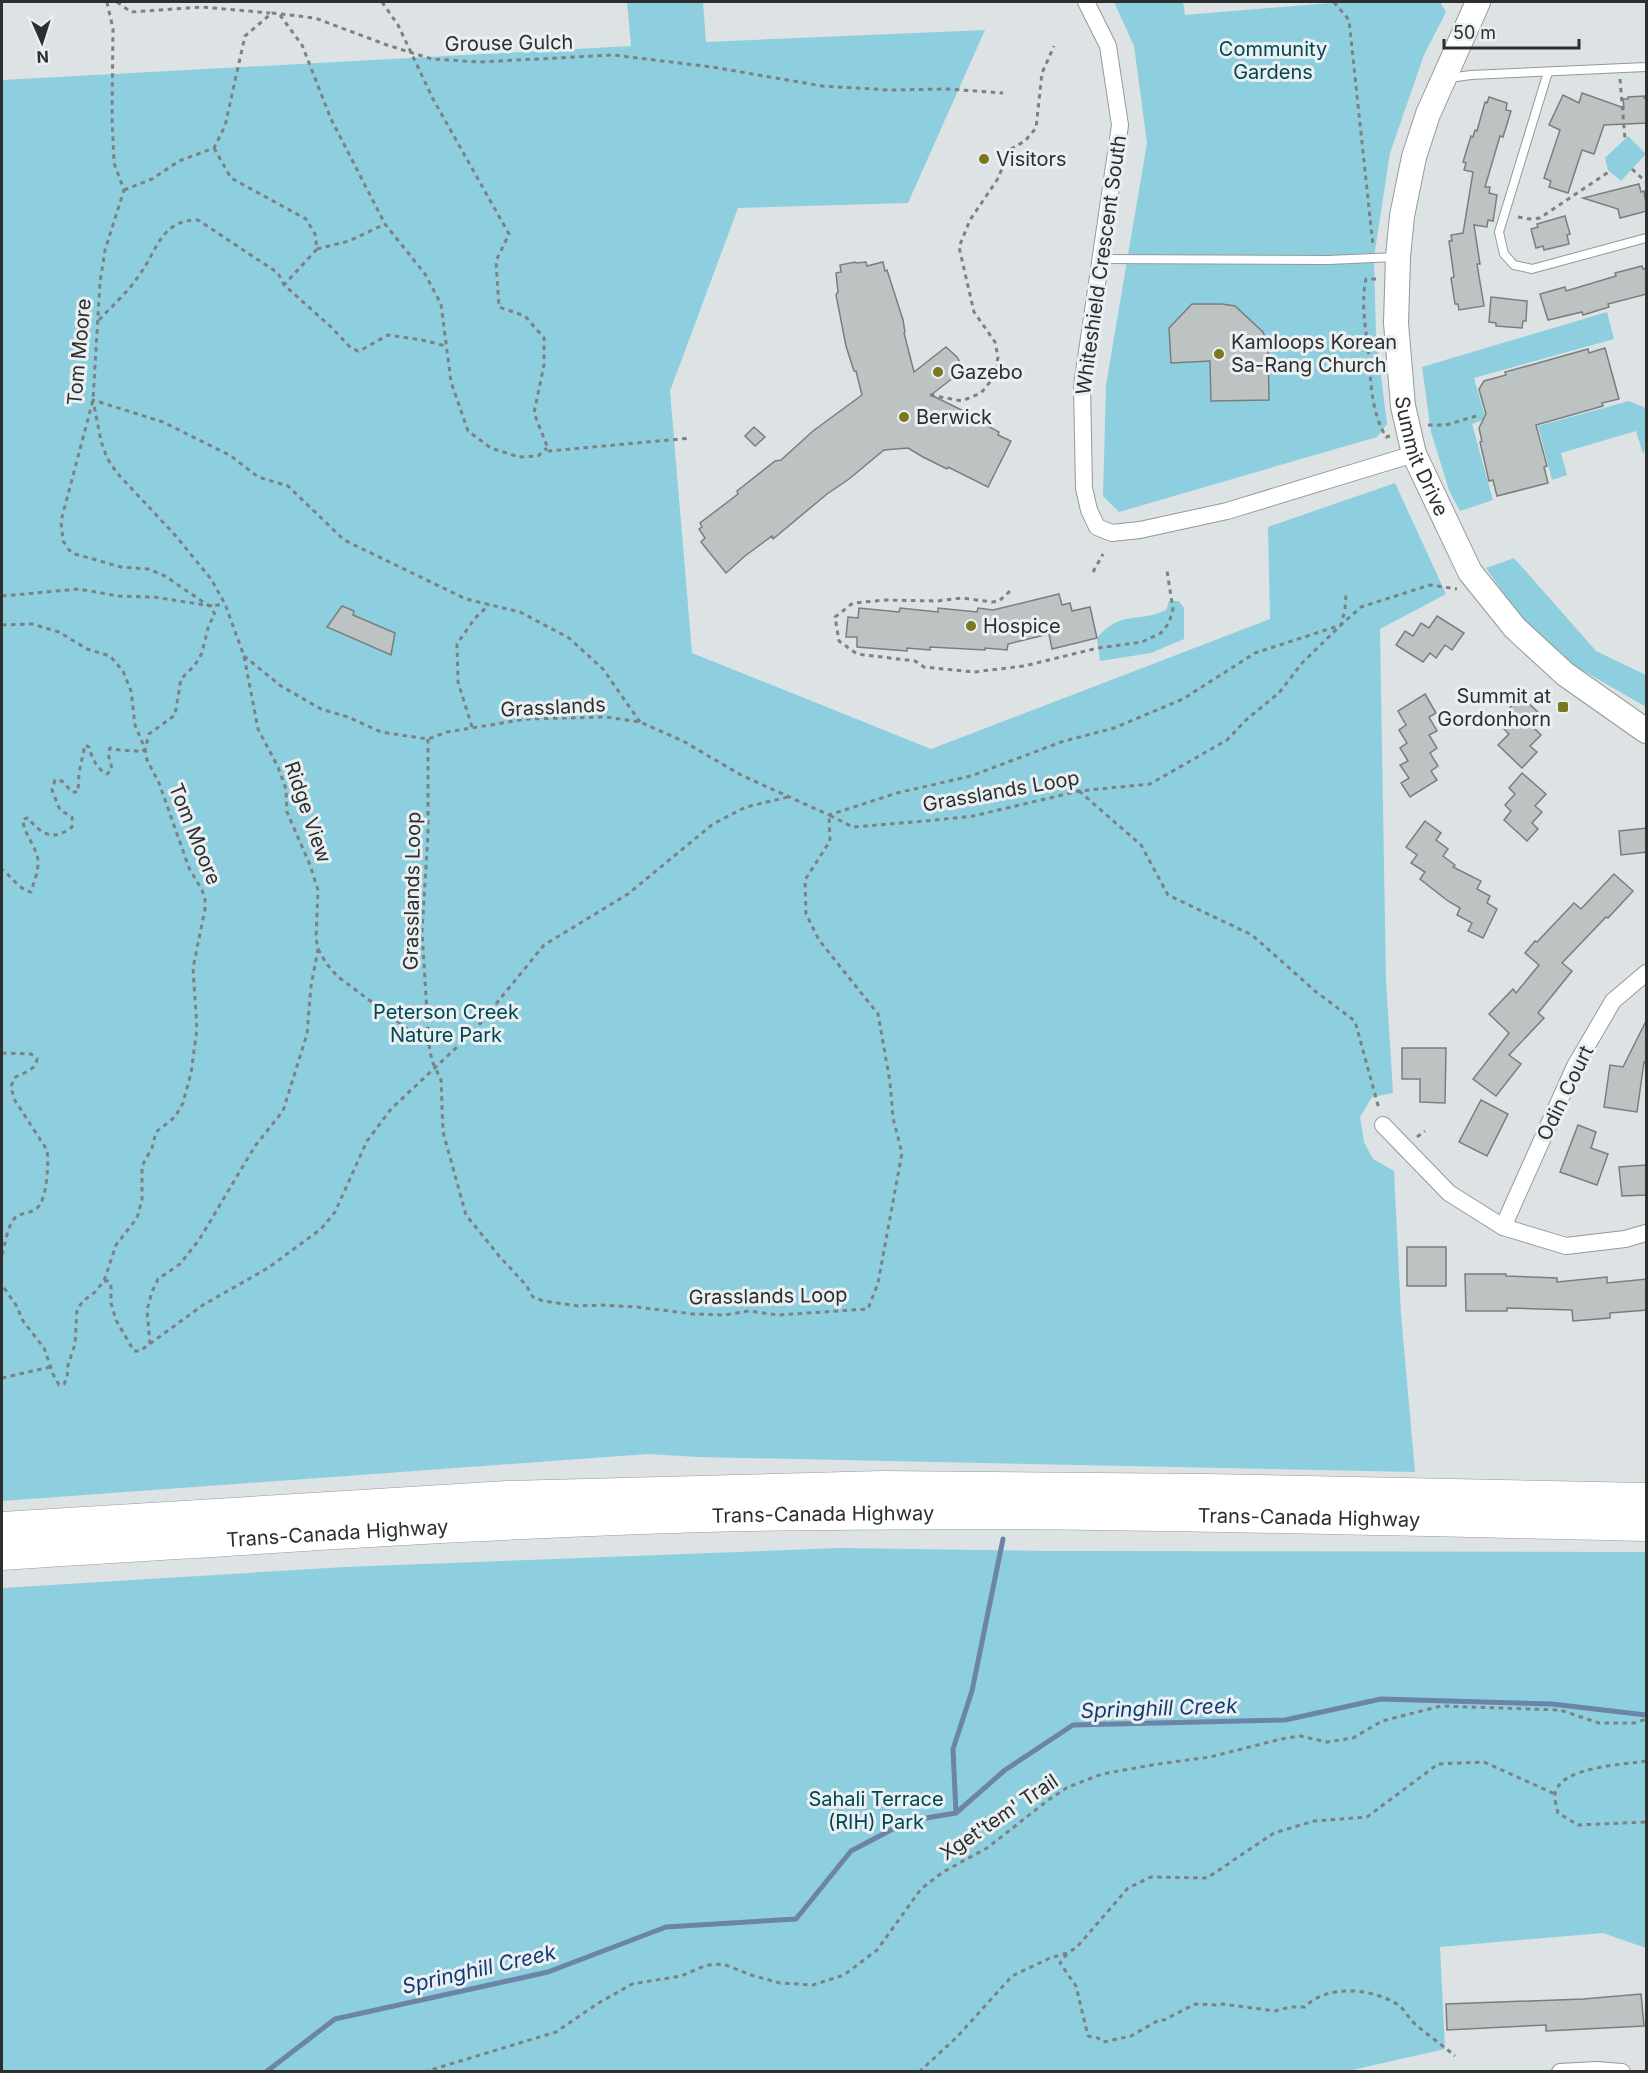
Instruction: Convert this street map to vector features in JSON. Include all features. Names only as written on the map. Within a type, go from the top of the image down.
[{"type":"highway","name":"Trans-Canada Highway","points":[[2,1528],[507,1497],[870,1487],[1208,1490],[1647,1499]]},
{"type":"highway","name":"Trans-Canada Highway","points":[[2,1554],[508,1523],[750,1515],[1022,1513],[1647,1525]]},
{"type":"main road","name":"Summit Drive","points":[[1476,2],[1428,114],[1414,157],[1390,264],[1403,406],[1414,454],[1470,572],[1515,628],[1565,674],[1647,731]]},
{"type":"street","name":"Whiteshield Crescent South","points":[[1086,2],[1108,46],[1120,125],[1082,386],[1084,488],[1096,527],[1112,533],[1140,530],[1227,511],[1414,454]]},
{"type":"street","name":"Odin Court","points":[[1503,1227],[1575,1066],[1613,1001],[1647,973]]},
{"type":"street","points":[[1383,1125],[1449,1193],[1503,1227],[1566,1246],[1625,1239],[1647,1233]]},
{"type":"street","points":[[1560,2072],[1596,2070],[1622,2072]]},
{"type":"lane","points":[[1443,79],[1471,75],[1647,67]]},
{"type":"lane","points":[[1548,72],[1499,232],[1504,254],[1514,265],[1532,269],[1647,238]]},
{"type":"lane","points":[[1100,259],[1328,260],[1390,264]]},
{"type":"path","points":[[107,2],[113,29],[114,163],[124,190],[152,179],[179,161],[214,148],[225,126],[245,36],[272,13]]},
{"type":"path","name":"Grouse Gulch","points":[[117,2],[131,12],[201,7],[315,18],[432,59],[480,62],[613,55],[712,67],[822,86],[889,90],[948,89],[1003,93]]},
{"type":"path","points":[[382,2],[398,25],[434,99],[509,234],[496,261],[500,307],[525,316],[544,338],[544,365],[534,413],[549,451],[691,438]]},
{"type":"path","points":[[1334,2],[1349,20],[1390,264],[1366,279],[1363,296],[1374,407],[1386,437]]},
{"type":"path","points":[[279,14],[302,45],[331,119],[385,224],[425,274],[441,304],[451,382],[468,431],[491,448],[519,457],[538,456],[547,448]]},
{"type":"path","points":[[930,395],[962,400],[981,393],[994,377],[998,357],[994,342],[974,312],[959,247],[970,220],[997,180],[1011,149],[1025,141],[1036,128],[1042,73],[1054,46]]},
{"type":"path","points":[[1620,69],[1625,139]]},
{"type":"path","points":[[214,148],[231,178],[306,219],[315,234],[317,249]]},
{"type":"path","points":[[1632,169],[1647,182]]},
{"type":"path","points":[[1504,214],[1540,219],[1610,171]]},
{"type":"path","name":"Tom Moore","points":[[124,190],[105,250],[100,282],[93,400],[61,521],[63,541],[75,554],[121,567],[148,569],[165,576],[211,606]]},
{"type":"path","points":[[98,321],[141,273],[164,234],[175,224],[187,220],[198,220],[278,273],[284,285],[351,348],[358,351],[388,335],[446,346]]},
{"type":"path","points":[[284,285],[317,249],[349,241],[385,224]]},
{"type":"path","points":[[93,400],[163,422],[231,456],[258,477],[288,486],[344,540],[466,599],[520,612],[569,638],[603,669],[640,722]]},
{"type":"path","name":"Ridge View","points":[[93,400],[106,458],[117,473],[175,535],[211,579],[225,603],[244,656],[258,729],[278,767],[286,789],[287,812],[318,890],[316,938],[318,949],[311,986],[307,1034],[284,1111],[255,1146],[199,1240],[180,1264],[158,1279],[147,1310],[150,1344]]},
{"type":"path","points":[[1428,435],[1426,426],[1446,424],[1476,416]]},
{"type":"path","points":[[1093,572],[1103,554]]},
{"type":"path","points":[[1010,591],[999,601],[992,602],[962,598],[937,601],[886,600],[852,603],[835,617],[839,641],[857,654],[915,661],[924,667],[974,672],[1024,666],[1098,648],[1142,642],[1161,633],[1169,623],[1173,609],[1167,571]]},
{"type":"path","name":"Grasslands Loop","points":[[428,739],[428,834],[422,932],[429,1045],[435,1069],[441,1080],[443,1131],[466,1215],[526,1285],[533,1297],[543,1300],[579,1306],[637,1307],[693,1314],[725,1315],[749,1311],[778,1315],[868,1310],[878,1283],[902,1153],[892,1118],[890,1082],[878,1014],[819,940],[806,914],[805,880],[830,841],[829,815],[853,827],[926,821],[974,816],[1079,791],[1150,784],[1227,740],[1248,718],[1280,693],[1302,663],[1360,607],[1430,585],[1465,590]]},
{"type":"path","points":[[2,596],[79,589],[118,596],[154,597],[211,606],[225,603]]},
{"type":"path","points":[[829,815],[897,793],[971,776],[1061,742],[1114,728],[1183,699],[1255,653],[1341,625],[1346,595]]},
{"type":"path","points":[[472,728],[458,682],[457,644],[475,618],[489,605]]},
{"type":"path","points":[[2,870],[25,891],[31,892],[38,863],[23,828],[23,819],[28,818],[36,829],[51,836],[66,832],[72,827],[72,817],[60,810],[52,790],[55,780],[62,781],[72,792],[78,792],[79,772],[85,745],[89,747],[93,761],[107,774],[112,769],[108,753],[110,748],[120,752],[134,750],[142,752],[149,734],[175,715],[182,679],[195,665],[201,653],[209,624],[215,615],[211,606]]},
{"type":"path","name":"Tom Moore","points":[[2,625],[32,624],[59,632],[87,649],[110,657],[123,671],[131,691],[135,725],[145,748],[147,760],[159,783],[189,868],[205,899],[202,927],[193,968],[197,1029],[191,1073],[183,1103],[175,1117],[156,1132],[152,1148],[142,1166],[140,1211],[116,1245],[104,1281],[77,1310],[75,1344],[64,1384],[59,1385],[44,1348],[23,1321],[16,1305],[2,1285]]},
{"type":"path","name":"Grasslands","points":[[244,656],[281,686],[321,709],[348,717],[381,732],[428,739],[447,732],[527,719],[606,717],[640,722],[683,741],[741,775],[829,815]]},
{"type":"path","points":[[1079,791],[1141,845],[1168,895],[1252,935],[1315,991],[1355,1021],[1383,1125]]},
{"type":"path","points":[[104,1281],[111,1284],[111,1303],[116,1320],[134,1352],[140,1352],[203,1305],[268,1268],[321,1229],[335,1212],[367,1141],[391,1109],[474,1031],[544,945],[628,894],[713,824],[746,807],[788,797]]},
{"type":"path","points":[[318,949],[337,976],[429,1045]]},
{"type":"path","points":[[2,1053],[31,1054],[37,1059],[33,1068],[14,1078],[11,1087],[14,1099],[48,1150],[48,1160],[43,1199],[36,1209],[12,1221],[2,1255]]},
{"type":"path","points":[[2,1378],[50,1367]]},
{"type":"path","name":"Xget'tem' Trail","points":[[424,2072],[556,2032],[632,1984],[681,1976],[707,1965],[723,1964],[780,1983],[813,1985],[844,1975],[877,1950],[921,1889],[943,1872],[987,1848],[1068,1787],[1102,1774],[1210,1757],[1300,1736],[1327,1742],[1353,1738],[1382,1721],[1441,1706],[1560,1710],[1599,1723],[1635,1723],[1647,1719]]},
{"type":"path","points":[[1647,1761],[1576,1772],[1563,1780],[1555,1794],[1558,1813],[1578,1825],[1647,1822]]},
{"type":"path","points":[[1455,2056],[1415,2024],[1397,2004],[1372,1993],[1360,1992],[1329,1993],[1311,2001],[1305,2007],[1290,2007],[1275,2012],[1223,2004],[1195,2004],[1131,2036],[1103,2042],[1098,2038],[1088,2036],[1076,1986],[1060,1963],[1077,1947],[1128,1888],[1151,1877],[1208,1878],[1274,1833],[1314,1821],[1367,1817],[1438,1764],[1484,1762],[1555,1794]]},
{"type":"path","points":[[919,2072],[957,2037],[1012,1976],[1050,1958],[1068,1953]]},
{"type":"green space","name":"Peterson Creek Nature Park","points":[[627,2],[703,2],[706,42],[985,30],[908,203],[738,208],[670,391],[692,653],[931,749],[1270,619],[1268,527],[1395,483],[1446,594],[1380,629],[1386,982],[1393,1093],[1372,1097],[1360,1117],[1364,1142],[1373,1159],[1394,1171],[1401,1314],[1415,1472],[698,1457],[648,1454],[2,1501],[2,80],[631,46]]},
{"type":"green space","name":"Community Gardens","points":[[1114,2],[1183,2],[1185,15],[1343,2],[1440,2],[1446,12],[1424,55],[1390,153],[1374,257],[1376,335],[1387,424],[1377,437],[1119,512],[1103,496],[1106,385],[1147,143],[1134,46]]},
{"type":"green space","points":[[1628,136],[1646,154],[1621,181],[1608,170],[1605,158]]},
{"type":"green space","points":[[1607,312],[1614,339],[1474,378],[1486,419],[1472,424],[1493,500],[1460,511],[1449,490],[1431,432],[1422,367]]},
{"type":"green space","points":[[1629,401],[1646,408],[1646,446],[1643,454],[1636,431],[1561,453],[1567,475],[1552,480],[1538,426]]},
{"type":"green space","points":[[1514,558],[1596,651],[1646,675],[1646,707],[1570,663],[1523,621],[1486,568]]},
{"type":"green space","points":[[1169,601],[1179,601],[1184,608],[1184,639],[1151,653],[1100,661],[1097,638],[1106,629],[1122,620],[1166,610]]},
{"type":"green space","name":"Sahali Terrace (RIH) Park","points":[[840,1548],[1052,1551],[1646,1552],[1646,1948],[1603,1933],[1440,1947],[1445,2049],[1348,2071],[2,2071],[2,1588],[344,1567]]},
{"type":"building","points":[[1582,93],[1624,108],[1623,99],[1644,96],[1647,98],[1647,123],[1604,125],[1594,154],[1582,150],[1568,193],[1549,187],[1551,181],[1544,178],[1560,130],[1549,125],[1563,95],[1579,103]]},
{"type":"building","points":[[1489,97],[1507,103],[1506,110],[1511,111],[1503,137],[1500,136],[1485,187],[1490,187],[1489,193],[1497,195],[1493,221],[1488,220],[1487,227],[1474,225],[1480,264],[1477,264],[1484,306],[1459,310],[1458,304],[1455,304],[1451,278],[1454,277],[1449,241],[1452,241],[1451,235],[1463,233],[1473,172],[1464,170],[1466,163],[1463,162],[1471,136],[1473,137],[1475,130],[1477,131],[1485,102],[1487,103]]},
{"type":"building","points":[[1639,184],[1641,192],[1644,191],[1647,211],[1620,218],[1618,209],[1583,198]]},
{"type":"building","points":[[1565,216],[1570,234],[1567,235],[1569,244],[1544,250],[1543,246],[1536,248],[1531,229],[1538,227],[1537,224]]},
{"type":"building","name":"Berwick","points":[[866,262],[867,266],[883,262],[903,320],[914,372],[946,347],[957,357],[963,370],[931,395],[974,416],[973,418],[999,432],[998,435],[1011,441],[988,487],[908,448],[884,450],[773,539],[772,536],[726,573],[701,542],[705,538],[699,529],[702,527],[700,523],[738,494],[737,491],[775,461],[781,460],[813,431],[862,395],[846,346],[836,295],[838,292],[836,273],[841,272],[840,265]]},
{"type":"building","points":[[1642,266],[1643,269],[1647,268],[1647,294],[1608,304],[1609,307],[1583,315],[1582,312],[1548,320],[1540,294],[1565,287],[1566,291]]},
{"type":"building","points":[[1491,297],[1527,301],[1526,321],[1523,321],[1522,328],[1496,326],[1496,323],[1489,322]]},
{"type":"building","name":"Kamloops Korean Sa-Rang Church","points":[[1192,304],[1235,306],[1263,332],[1268,346],[1269,400],[1211,401],[1210,361],[1171,363],[1169,328]]},
{"type":"building","points":[[1605,348],[1619,399],[1602,403],[1603,406],[1536,425],[1547,466],[1544,467],[1548,483],[1497,496],[1493,480],[1489,481],[1480,442],[1482,441],[1479,428],[1486,414],[1479,389],[1484,381],[1506,375],[1505,372],[1588,349],[1589,353]]},
{"type":"building","points":[[754,427],[765,437],[755,446],[745,436]]},
{"type":"building","name":"Hospice","points":[[1059,594],[1062,605],[1070,603],[1072,611],[1090,607],[1097,638],[1052,649],[1049,634],[1008,644],[1007,650],[930,647],[930,650],[907,648],[907,651],[857,647],[857,637],[846,637],[848,617],[858,618],[859,608],[899,612],[900,608],[938,612],[938,608],[977,612],[978,608],[993,610]]},
{"type":"building","points":[[342,606],[354,611],[353,615],[395,633],[391,655],[327,627]]},
{"type":"building","points":[[1437,616],[1464,633],[1452,650],[1445,645],[1436,658],[1430,653],[1423,662],[1396,645],[1405,631],[1413,636],[1421,623],[1429,628]]},
{"type":"building","points":[[1425,694],[1436,713],[1429,717],[1437,731],[1429,735],[1437,748],[1430,753],[1438,766],[1431,771],[1437,780],[1410,797],[1401,783],[1409,778],[1400,765],[1408,761],[1400,748],[1407,743],[1399,730],[1406,725],[1398,711]]},
{"type":"building","points":[[1521,696],[1544,718],[1534,728],[1541,735],[1530,746],[1537,752],[1522,768],[1498,745],[1509,734],[1503,728],[1514,717],[1507,711]]},
{"type":"building","points":[[1522,773],[1546,794],[1535,806],[1542,812],[1532,823],[1538,829],[1527,841],[1504,820],[1511,811],[1505,805],[1515,794],[1509,788]]},
{"type":"building","points":[[1425,821],[1441,833],[1436,840],[1448,849],[1443,856],[1455,865],[1453,867],[1481,881],[1477,889],[1490,896],[1487,903],[1497,909],[1483,938],[1468,931],[1472,923],[1457,915],[1460,908],[1420,879],[1425,872],[1411,863],[1417,855],[1406,847]]},
{"type":"building","points":[[1647,828],[1647,852],[1621,855],[1619,831]]},
{"type":"building","points":[[1614,874],[1633,891],[1562,963],[1572,971],[1538,1013],[1544,1018],[1509,1055],[1521,1064],[1496,1096],[1473,1079],[1509,1033],[1489,1014],[1513,989],[1516,993],[1539,965],[1525,953],[1535,941],[1537,942],[1574,903],[1581,909]]},
{"type":"building","points":[[1647,1019],[1647,1063],[1644,1062],[1637,1112],[1604,1107],[1610,1065],[1623,1067]]},
{"type":"building","points":[[1402,1048],[1446,1048],[1445,1103],[1420,1102],[1420,1079],[1402,1079]]},
{"type":"building","points":[[1481,1100],[1508,1114],[1487,1156],[1459,1142]]},
{"type":"building","points":[[1578,1125],[1596,1132],[1591,1148],[1608,1154],[1597,1185],[1560,1172]]},
{"type":"building","points":[[1647,1165],[1647,1195],[1622,1196],[1619,1167]]},
{"type":"building","points":[[1407,1247],[1446,1247],[1446,1286],[1407,1286]]},
{"type":"building","points":[[1465,1274],[1557,1278],[1557,1282],[1607,1277],[1607,1283],[1647,1279],[1647,1310],[1610,1313],[1610,1318],[1573,1321],[1572,1310],[1507,1308],[1507,1311],[1466,1311]]},
{"type":"building","points":[[1641,1994],[1644,2026],[1546,2031],[1546,2025],[1447,2030],[1446,2004],[1583,1999]]},
{"type":"waterway","points":[[956,1813],[953,1749],[972,1691],[1003,1539]]},
{"type":"waterway","name":"Springhill Creek","points":[[266,2072],[335,2019],[548,1972],[666,1927],[796,1919],[851,1851],[908,1821],[956,1813],[1005,1770],[1073,1725],[1285,1720],[1381,1699],[1552,1704],[1646,1715]]},
{"type":"place","name":"Visitors","points":[[984,159]]},
{"type":"place","name":"Kamloops Korean Sa-Rang Church","points":[[1219,354]]},
{"type":"place","name":"Gazebo","points":[[938,372]]},
{"type":"place","name":"Berwick","points":[[904,417]]},
{"type":"place","name":"Hospice","points":[[971,626]]},
{"type":"place","name":"Summit at Gordonhorn","points":[[1563,707]]}]
